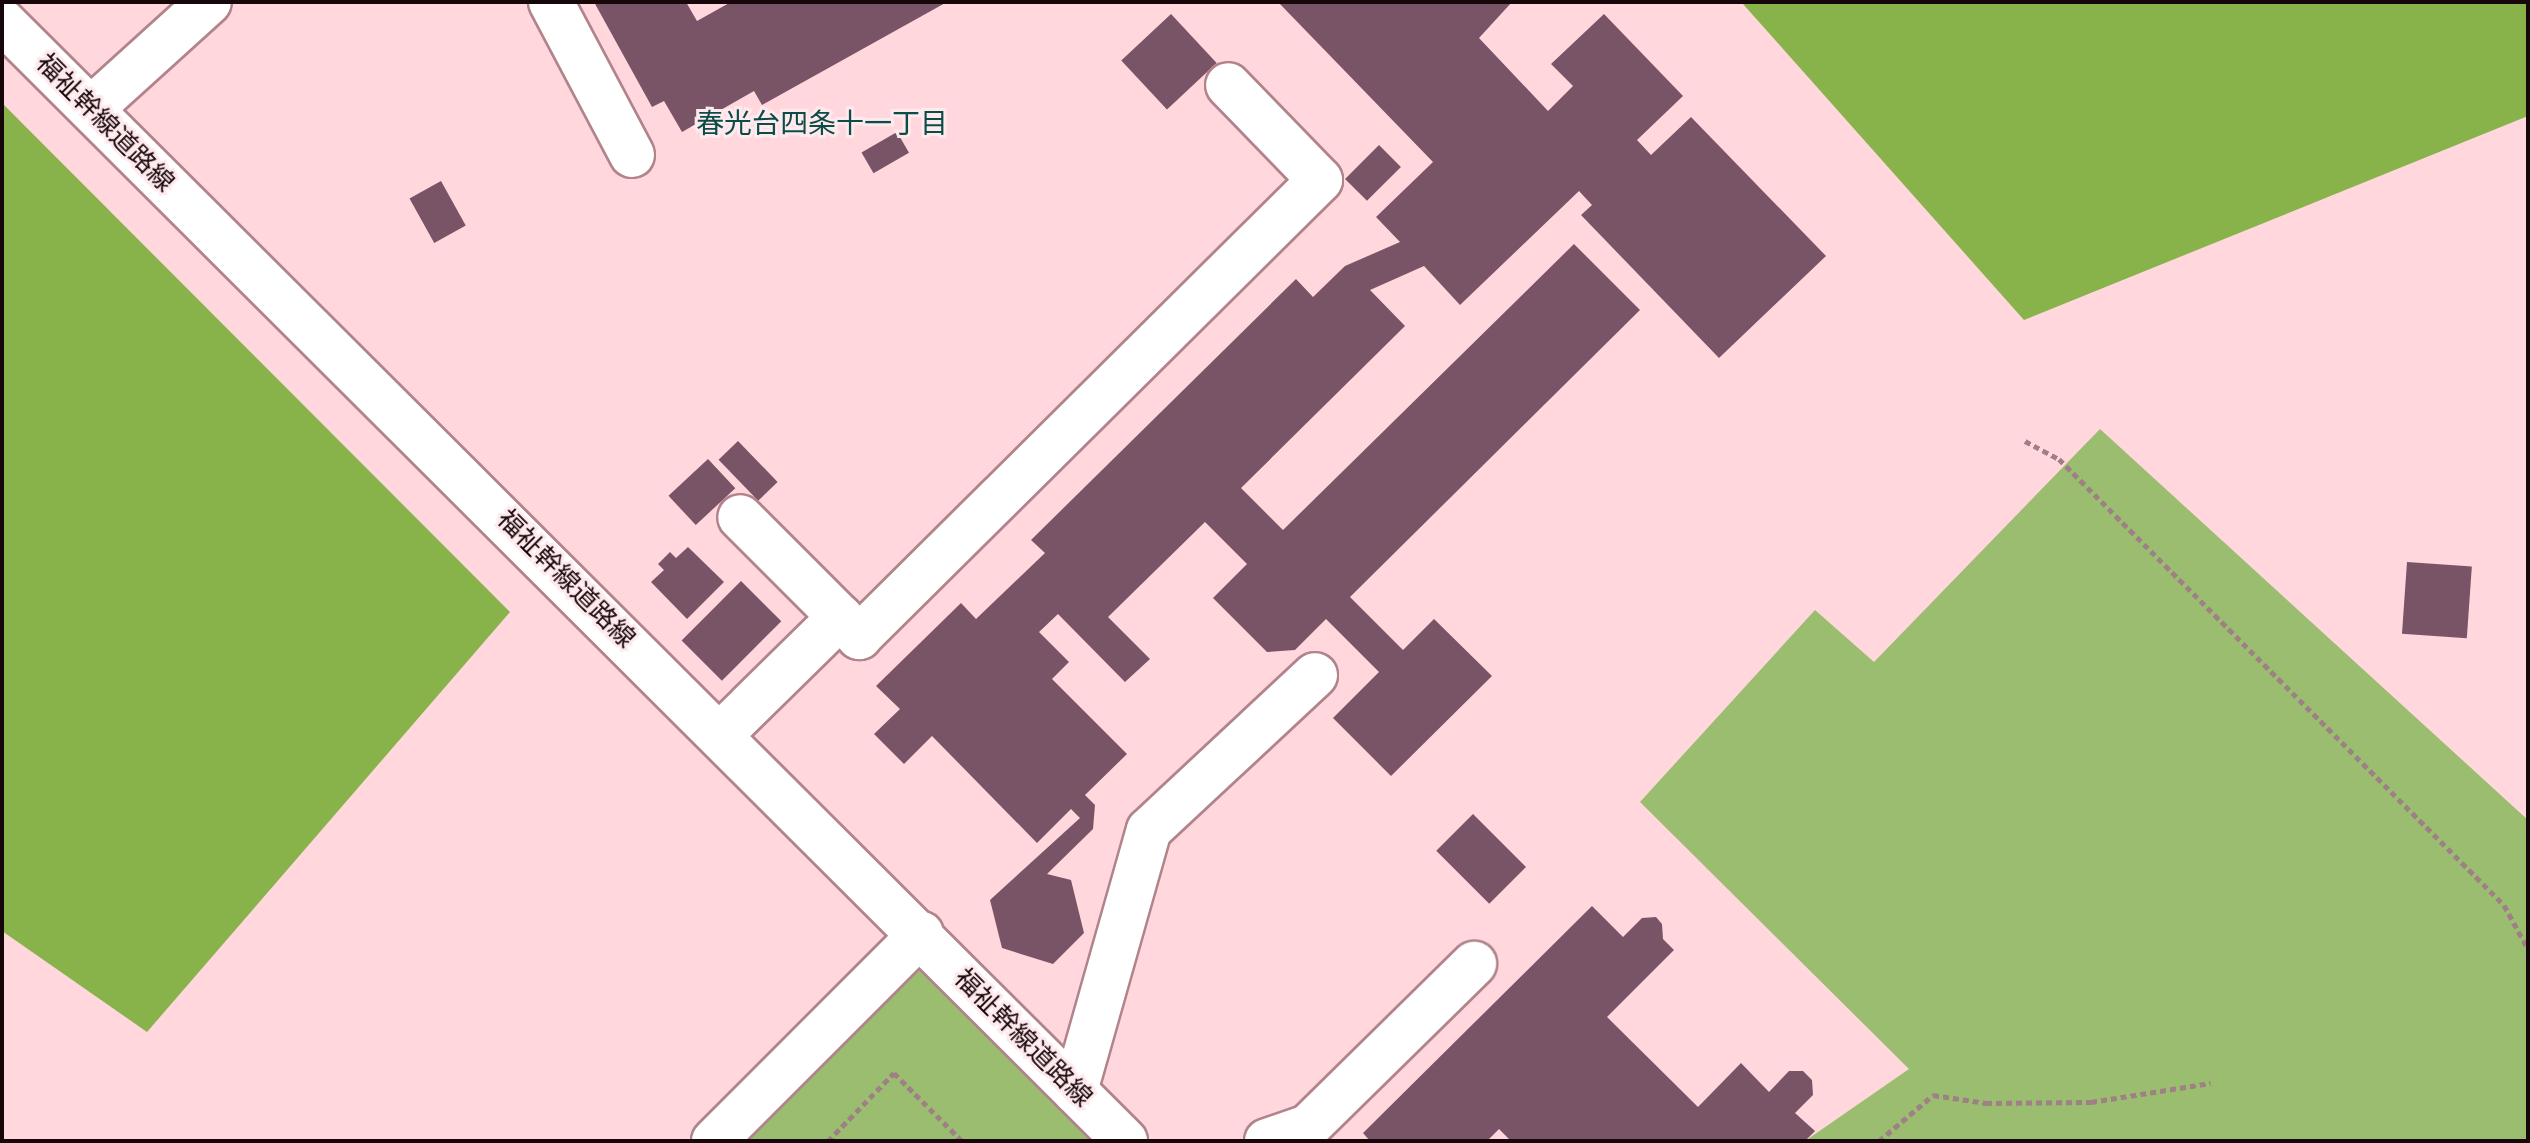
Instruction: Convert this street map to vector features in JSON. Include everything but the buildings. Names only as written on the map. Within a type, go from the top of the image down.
[{"type":"street","points":[[91,109],[209,2]]},
{"type":"street","points":[[551,2],[632,155]]},
{"type":"street","name":"福祉幹線道路線","points":[[2,21],[721,734],[1125,1141]]},
{"type":"street","points":[[740,517],[859,637],[1320,180],[1228,85]]},
{"type":"street","points":[[721,734],[840,617]]},
{"type":"street","points":[[1075,1091],[1149,830],[1315,675]]},
{"type":"street","points":[[714,1141],[921,934]]},
{"type":"street","points":[[1267,1141],[1308,1127],[1474,964]]},
{"type":"path","points":[[2025,441],[2059,459],[2493,894],[2528,949]]},
{"type":"path","points":[[828,1141],[894,1073],[962,1141]]},
{"type":"path","points":[[1879,1141],[1933,1095],[1986,1103],[2091,1102],[2211,1083]]},
{"type":"green space","points":[[2528,2],[2528,116],[2024,320],[1743,4]]},
{"type":"green space","points":[[2,103],[510,612],[147,1032],[2,931]]},
{"type":"green space","points":[[2100,429],[2528,820],[2528,1141],[1805,1141],[1909,1069],[1640,802],[1815,610],[1874,662]]},
{"type":"green space","points":[[937,950],[1125,1141],[748,1141]]},
{"type":"district","name":"春光台四条十一丁目","points":[[822,124]]}]
